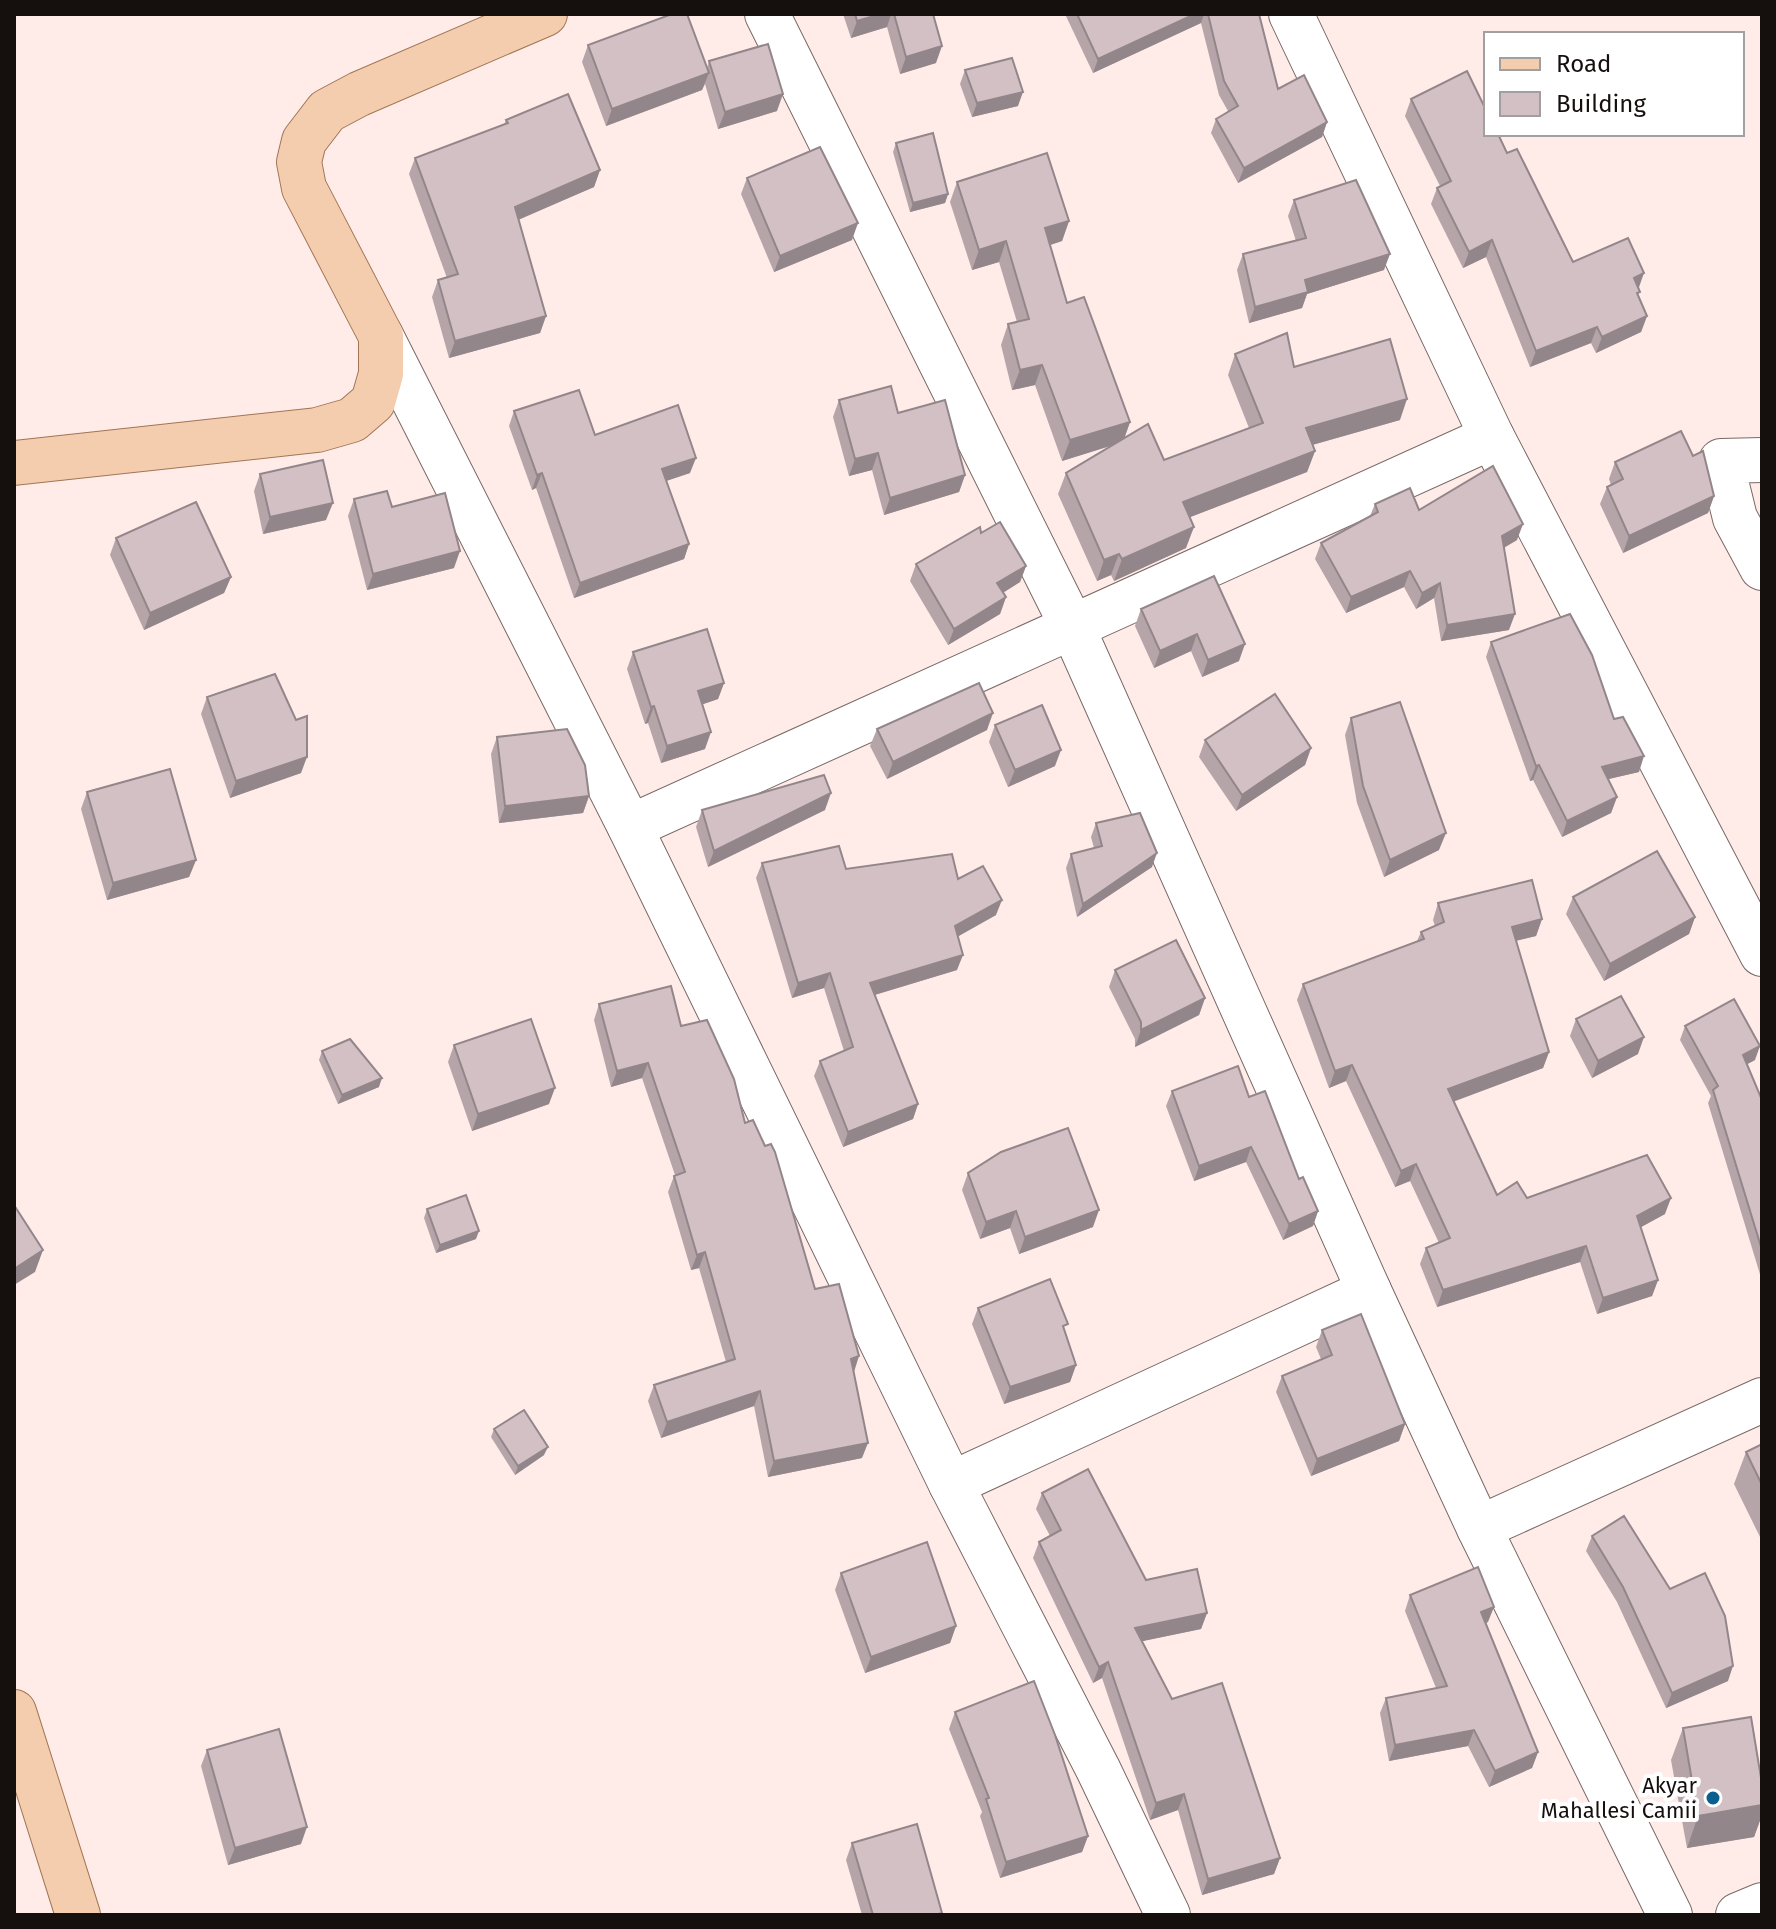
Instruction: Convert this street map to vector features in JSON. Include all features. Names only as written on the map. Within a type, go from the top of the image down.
[{"type":"main road","points":[[14,463],[317,430],[352,420],[373,402],[381,374],[381,336],[304,188],[299,162],[304,141],[327,111],[359,94],[545,14]]},
{"type":"main road","points":[[14,1712],[78,1915]]},
{"type":"street","points":[[767,14],[1072,626],[1369,1291],[1479,1528],[1670,1915]]},
{"type":"street","points":[[1291,14],[1492,437],[1762,954]]},
{"type":"street","points":[[381,336],[630,827],[951,1484],[1098,1769],[1168,1915]]},
{"type":"street","points":[[630,827],[1492,437]]},
{"type":"street","points":[[1762,460],[1721,461],[1735,518],[1762,568]]},
{"type":"street","points":[[951,1484],[1369,1291]]},
{"type":"street","points":[[1479,1528],[1762,1400]]},
{"type":"street","points":[[1738,1915],[1762,1905]]},
{"type":"building","points":[[672,14],[687,14],[709,73],[612,109],[588,45]]},
{"type":"building","points":[[855,14],[881,14],[857,21]]},
{"type":"building","points":[[894,14],[933,14],[942,46],[906,57]]},
{"type":"building","points":[[1077,14],[1195,14],[1098,59]]},
{"type":"building","points":[[1208,14],[1259,14],[1278,89],[1304,75],[1327,122],[1244,168],[1216,119],[1238,106],[1224,81]]},
{"type":"building","points":[[768,44],[783,94],[725,112],[709,61]]},
{"type":"building","points":[[1012,58],[1023,92],[977,103],[965,70]]},
{"type":"building","points":[[1467,71],[1484,106],[1484,136],[1499,136],[1507,153],[1517,149],[1573,262],[1628,238],[1644,273],[1634,278],[1647,316],[1602,337],[1597,327],[1536,351],[1492,240],[1469,252],[1437,188],[1451,181],[1411,99]]},
{"type":"building","points":[[568,94],[600,170],[515,207],[546,316],[455,341],[438,280],[458,274],[415,158],[508,123],[506,120]]},
{"type":"building","points":[[933,133],[948,194],[913,203],[896,143]]},
{"type":"building","points":[[820,147],[858,223],[780,256],[747,178]]},
{"type":"building","points":[[1047,153],[1069,221],[1045,228],[1067,303],[1084,297],[1130,422],[1070,440],[1042,365],[1020,370],[1008,324],[1029,319],[1006,241],[979,250],[957,182]]},
{"type":"building","points":[[1356,180],[1390,254],[1305,280],[1308,292],[1255,307],[1243,254],[1306,238],[1294,200]]},
{"type":"building","points":[[1287,333],[1294,367],[1390,339],[1407,399],[1306,428],[1315,451],[1183,502],[1194,527],[1122,559],[1119,554],[1104,560],[1066,473],[1148,424],[1164,460],[1263,423],[1235,354]]},
{"type":"building","points":[[891,386],[898,413],[945,400],[965,475],[890,498],[878,453],[855,459],[839,400]]},
{"type":"building","points":[[579,390],[595,435],[678,405],[696,458],[662,469],[689,544],[580,583],[542,473],[537,475],[514,411]]},
{"type":"building","points":[[1681,431],[1693,456],[1703,451],[1714,496],[1629,536],[1607,487],[1623,479],[1615,462]]},
{"type":"building","points":[[323,460],[333,503],[270,517],[260,474]]},
{"type":"building","points":[[1493,466],[1523,524],[1502,536],[1515,614],[1447,625],[1440,583],[1422,593],[1410,571],[1351,597],[1321,543],[1378,512],[1375,504],[1410,488],[1419,510]]},
{"type":"building","points":[[387,491],[392,507],[445,493],[460,551],[373,574],[354,499]]},
{"type":"building","points":[[196,502],[231,577],[150,613],[116,538]]},
{"type":"building","points":[[1000,522],[1026,566],[997,583],[1006,597],[954,629],[916,564],[980,527],[981,533]]},
{"type":"building","points":[[1214,576],[1245,644],[1208,660],[1197,634],[1160,651],[1141,609]]},
{"type":"building","points":[[1570,614],[1592,655],[1614,719],[1623,717],[1644,756],[1602,767],[1617,797],[1567,821],[1539,765],[1536,766],[1491,642]]},
{"type":"building","points":[[707,629],[724,683],[698,691],[711,732],[667,746],[633,652]]},
{"type":"building","points":[[275,674],[296,720],[307,716],[307,757],[236,781],[207,697]]},
{"type":"building","points":[[979,683],[993,713],[893,762],[877,729]]},
{"type":"building","points":[[1275,694],[1311,748],[1242,795],[1205,740]]},
{"type":"building","points":[[1400,702],[1446,833],[1390,860],[1363,786],[1351,718]]},
{"type":"building","points":[[1042,705],[1061,750],[1015,770],[995,725]]},
{"type":"building","points":[[567,729],[585,765],[589,796],[505,806],[497,737]]},
{"type":"building","points":[[170,769],[196,860],[113,883],[87,792]]},
{"type":"building","points":[[824,775],[831,793],[714,851],[702,810]]},
{"type":"building","points":[[1140,813],[1157,853],[1083,904],[1071,854],[1102,846],[1096,823]]},
{"type":"building","points":[[839,846],[846,869],[952,854],[958,879],[983,866],[1002,900],[955,926],[963,955],[870,983],[918,1104],[848,1132],[820,1061],[853,1047],[830,973],[798,983],[762,863]]},
{"type":"building","points":[[1657,851],[1695,917],[1610,964],[1573,897]]},
{"type":"building","points":[[1532,880],[1542,919],[1512,927],[1549,1052],[1448,1089],[1497,1195],[1517,1182],[1527,1198],[1647,1155],[1671,1198],[1637,1216],[1658,1280],[1603,1298],[1586,1246],[1443,1290],[1426,1248],[1450,1238],[1416,1164],[1401,1171],[1352,1065],[1335,1071],[1303,984],[1424,939],[1421,932],[1444,922],[1438,903]]},
{"type":"building","points":[[1176,940],[1205,998],[1141,1030],[1141,1022],[1115,970]]},
{"type":"building","points":[[671,986],[681,1026],[707,1020],[734,1079],[745,1123],[753,1120],[765,1146],[771,1144],[775,1152],[815,1289],[839,1284],[859,1356],[851,1359],[868,1443],[774,1461],[760,1391],[667,1422],[654,1385],[735,1359],[705,1252],[697,1255],[674,1176],[685,1172],[648,1063],[617,1071],[599,1004]]},
{"type":"building","points":[[1621,996],[1644,1037],[1598,1061],[1576,1019]]},
{"type":"building","points":[[1734,999],[1760,1046],[1743,1055],[1762,1100],[1762,1250],[1713,1090],[1718,1086],[1685,1026]]},
{"type":"building","points":[[531,1019],[555,1088],[478,1114],[454,1045]]},
{"type":"building","points":[[350,1039],[382,1078],[342,1095],[322,1051]]},
{"type":"building","points":[[1238,1066],[1249,1097],[1265,1091],[1299,1179],[1303,1177],[1318,1211],[1289,1224],[1251,1147],[1199,1166],[1172,1091]]},
{"type":"building","points":[[1068,1128],[1099,1210],[1025,1237],[1016,1211],[986,1222],[968,1173],[1001,1152]]},
{"type":"building","points":[[466,1195],[479,1231],[440,1245],[427,1209]]},
{"type":"building","points":[[14,1205],[43,1250],[14,1269]]},
{"type":"building","points":[[1050,1279],[1068,1324],[1063,1326],[1076,1365],[1010,1387],[978,1308]]},
{"type":"building","points":[[1361,1314],[1405,1424],[1317,1459],[1282,1376],[1332,1355],[1322,1330]]},
{"type":"building","points":[[524,1410],[548,1447],[518,1466],[494,1429]]},
{"type":"building","points":[[1762,1444],[1762,1485],[1746,1452]]},
{"type":"building","points":[[1088,1469],[1146,1580],[1197,1569],[1207,1613],[1135,1628],[1172,1699],[1222,1683],[1280,1858],[1208,1879],[1184,1794],[1156,1803],[1108,1662],[1099,1667],[1039,1542],[1061,1530],[1042,1493]]},
{"type":"building","points":[[1624,1516],[1670,1589],[1705,1573],[1725,1616],[1733,1666],[1672,1693],[1623,1587],[1592,1536]]},
{"type":"building","points":[[927,1542],[956,1626],[871,1657],[841,1573]]},
{"type":"building","points":[[1478,1567],[1494,1607],[1481,1612],[1538,1752],[1495,1771],[1474,1730],[1395,1745],[1386,1698],[1447,1686],[1410,1595]]},
{"type":"building","points":[[1034,1681],[1088,1836],[1006,1862],[986,1799],[989,1798],[955,1712]]},
{"type":"building","points":[[1751,1717],[1762,1784],[1762,1805],[1698,1816],[1683,1728]]},
{"type":"building","points":[[279,1729],[307,1827],[235,1848],[207,1750]]},
{"type":"building","points":[[917,1824],[942,1913],[873,1915],[852,1843]]},
{"type":"place","name":"Akyar Mahallesi Camii","points":[[1713,1798]]}]
